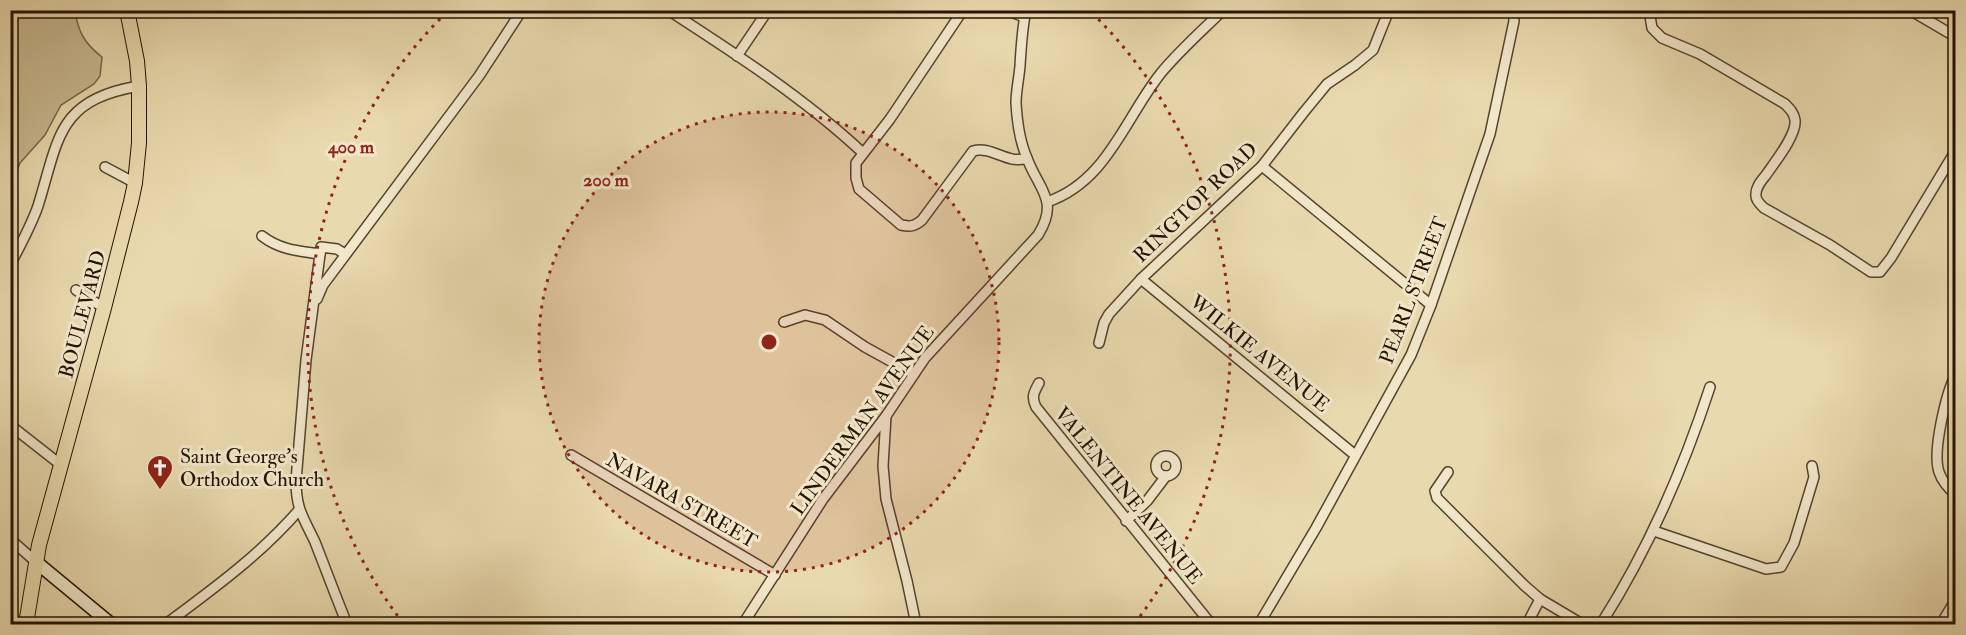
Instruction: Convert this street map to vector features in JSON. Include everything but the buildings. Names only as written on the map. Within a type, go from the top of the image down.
[{"type":"main road","name":"BOULEVARD","points":[[26,624],[36,562],[135,183],[139,143],[139,86],[137,61],[127,10]]},
{"type":"main road","points":[[36,562],[111,624]]},
{"type":"street","points":[[312,313],[323,285],[478,76],[522,10]]},
{"type":"street","points":[[668,10],[831,123],[863,153]]},
{"type":"street","points":[[737,56],[768,10]]},
{"type":"street","points":[[963,10],[890,119],[856,163],[856,178],[860,189],[901,225],[909,227],[922,220],[973,152],[979,149],[1013,159],[1027,159]]},
{"type":"street","points":[[1006,10],[1025,14],[1016,102],[1027,159],[1042,186],[1047,202],[1060,198],[1095,170],[1119,140],[1161,73],[1223,10]]},
{"type":"street","name":"RINGTOP ROAD","points":[[1099,343],[1109,314],[1141,279],[1262,166],[1328,84],[1368,56],[1373,50],[1389,10]]},
{"type":"street","name":"PEARL STREET","points":[[1259,624],[1316,528],[1411,355],[1431,305],[1490,134],[1514,21],[1513,10]]},
{"type":"street","points":[[1648,10],[1652,28],[1662,38],[1700,54],[1776,98],[1793,112],[1796,122],[1794,128],[1783,150],[1758,185],[1756,200],[1764,208],[1830,245],[1871,272],[1880,272],[1891,258],[1956,150]]},
{"type":"street","points":[[1910,10],[1956,37]]},
{"type":"street","points":[[10,265],[31,224],[52,153],[66,124],[83,105],[101,95],[139,86]]},
{"type":"street","points":[[1262,166],[1431,305]]},
{"type":"street","points":[[105,167],[135,183]]},
{"type":"street","name":"LINDERMAN AVENUE","points":[[743,624],[823,500],[886,416],[914,374],[948,331],[1038,235],[1047,221],[1047,202]]},
{"type":"street","points":[[262,236],[283,248],[337,249],[345,254]]},
{"type":"street","points":[[320,250],[306,360],[296,499],[314,541],[343,623]]},
{"type":"street","name":"WILKIE AVENUE","points":[[1141,279],[1355,455]]},
{"type":"street","points":[[75,290],[104,308]]},
{"type":"street","points":[[784,322],[805,315],[825,320],[865,347],[914,374]]},
{"type":"street","points":[[1956,374],[1951,382],[1936,462],[1942,478],[1956,495]]},
{"type":"street","name":"VALENTINE AVENUE","points":[[1039,383],[1033,400],[1036,407],[1211,624]]},
{"type":"street","points":[[1601,624],[1654,531],[1697,426],[1710,387]]},
{"type":"street","points":[[886,416],[883,466],[886,498],[916,624]]},
{"type":"street","points":[[10,425],[61,465]]},
{"type":"street","name":"NAVARA STREET","points":[[571,455],[775,575]]},
{"type":"street","points":[[1654,531],[1766,569],[1781,567],[1794,543],[1814,477],[1812,466]]},
{"type":"street","points":[[1448,472],[1435,491],[1437,498],[1525,586],[1540,599],[1582,624]]},
{"type":"street","points":[[1126,521],[1147,501],[1166,476]]},
{"type":"street","points":[[166,624],[271,541],[299,510]]},
{"type":"street","points":[[10,540],[36,562]]},
{"type":"street","points":[[1527,624],[1540,599]]},
{"type":"street","points":[[1941,624],[1956,599]]},
{"type":"shaded area","points":[[11,10],[75,11],[83,37],[102,57],[100,76],[94,84],[61,105],[45,135],[20,163],[11,181]]},
{"type":"place","name":"Saint George's Orthodox Church","points":[[160,491]]}]
